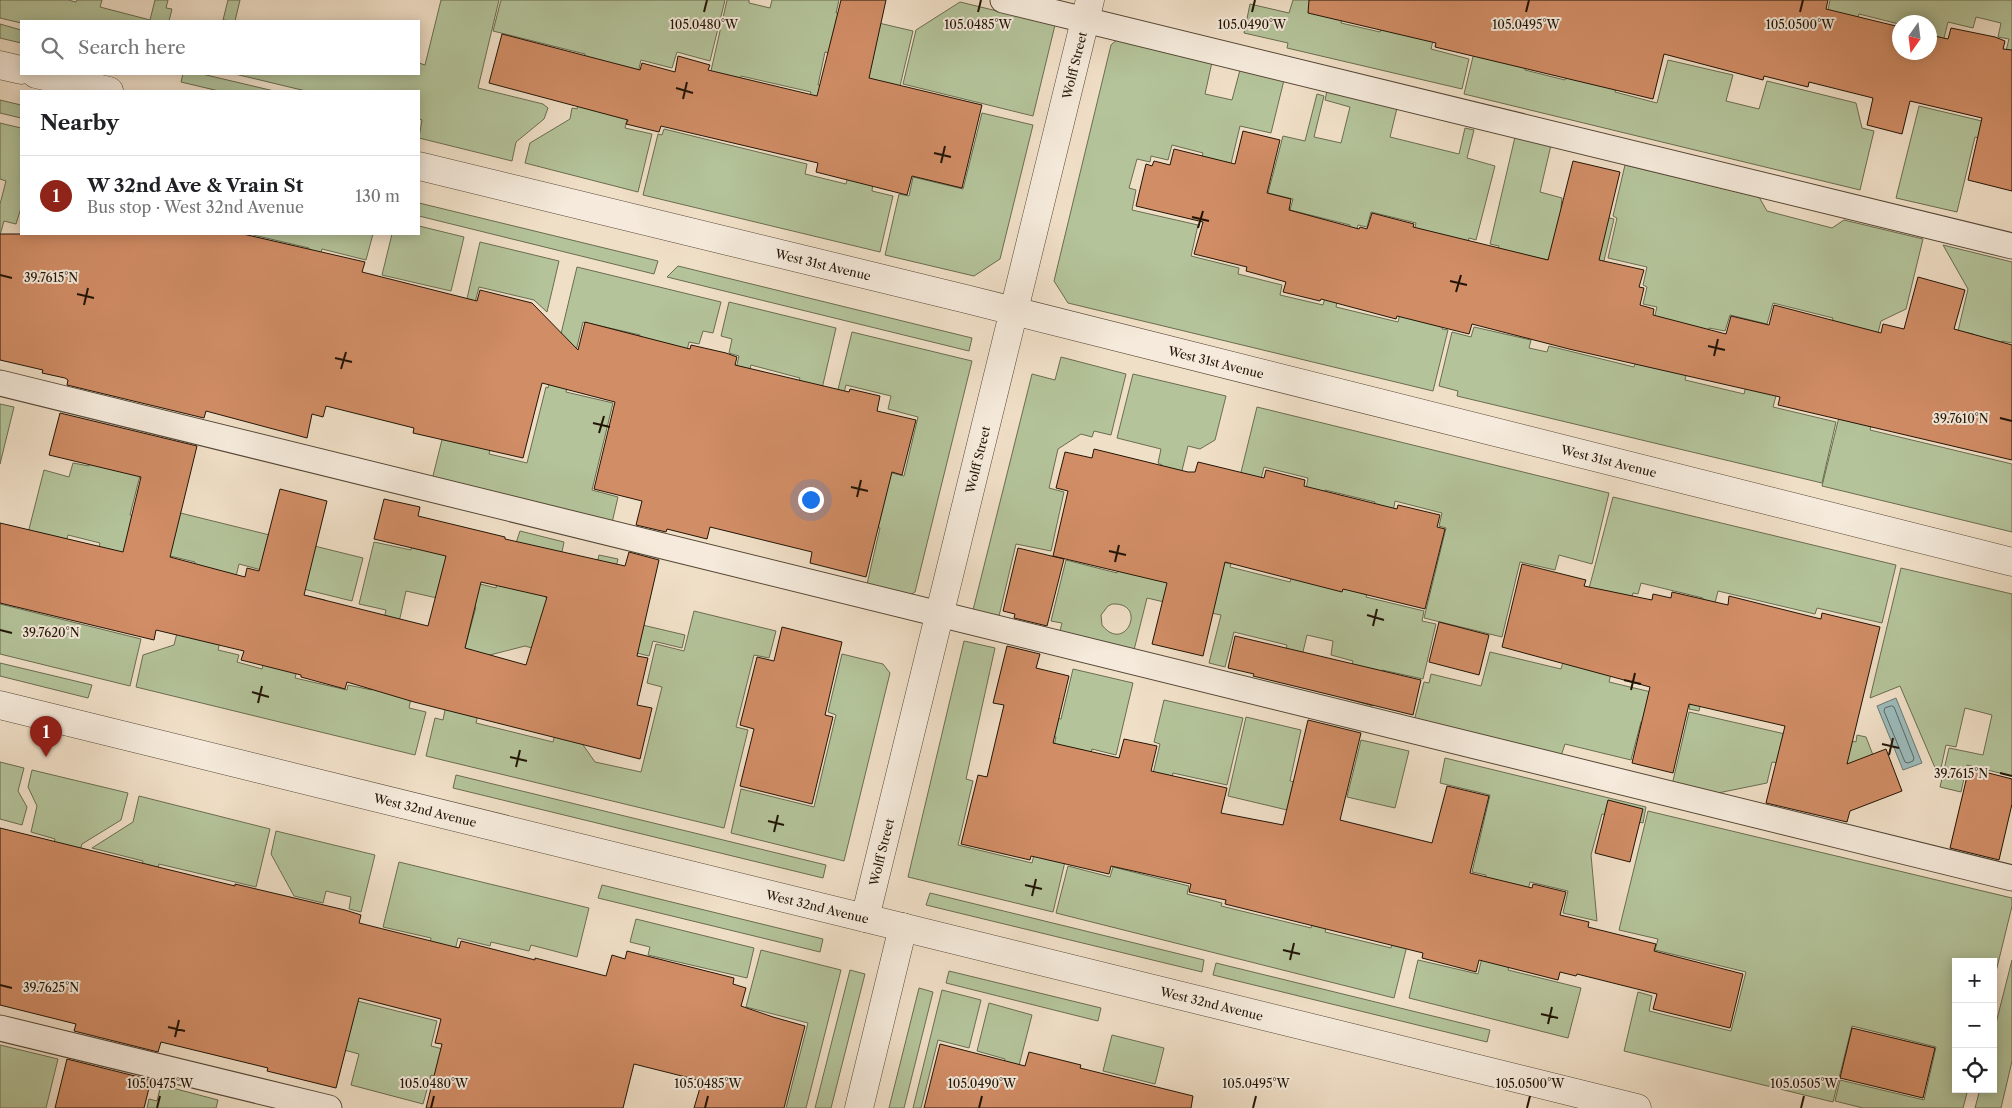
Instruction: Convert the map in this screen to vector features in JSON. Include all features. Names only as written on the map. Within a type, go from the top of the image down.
[{"type":"street","name":"Wolff Street","points":[[865,918],[1087,10]]},
{"type":"street","points":[[0,65],[20,70]]},
{"type":"street","points":[[40,75],[105,90]]},
{"type":"street","name":"West 31st Avenue","points":[[420,166],[1014,311],[2012,562]]},
{"type":"street","name":"West 32nd Avenue","points":[[0,705],[1637,1108]]},
{"type":"street","points":[[859,1108],[903,927]]},
{"type":"lane","points":[[1003,0],[1087,10],[2012,246]]},
{"type":"lane","points":[[0,383],[2012,878]]},
{"type":"lane","points":[[0,1028],[329,1108]]},
{"type":"green space","points":[[0,0],[68,0],[76,2],[77,0],[102,0],[100,7],[150,20],[20,20],[20,23],[0,18]]},
{"type":"green space","points":[[155,0],[168,0],[166,8],[172,9],[169,20],[150,20]]},
{"type":"green space","points":[[228,0],[240,0],[235,20],[223,20]]},
{"type":"green space","points":[[441,0],[499,0],[478,88],[543,104],[548,108],[544,119],[516,142],[512,161],[420,138],[422,120],[420,119],[420,90],[302,90],[239,75],[420,75],[420,63],[425,65]]},
{"type":"green space","points":[[501,0],[725,0],[710,61],[677,52],[672,68],[641,60],[625,128],[652,134],[638,192],[525,163],[530,143],[570,119],[572,108],[577,109],[586,71],[582,69],[585,54],[493,31]]},
{"type":"green space","points":[[727,0],[749,0],[749,3],[770,8],[772,0],[839,0],[836,13],[913,31],[895,107],[843,94],[852,58],[825,52],[818,85],[841,90],[796,157],[811,92],[741,76],[726,141],[708,84]]},
{"type":"green space","points":[[1293,0],[1346,0],[1341,23],[1380,32],[1388,0],[1442,3],[1431,49],[1469,59],[1462,89],[1287,48],[1288,43],[1244,33],[1250,4],[1289,13]]},
{"type":"green space","points":[[1830,0],[2012,0],[2012,160],[1984,138],[2009,39],[1998,37],[2001,23],[1976,17],[1973,28],[1948,22],[1937,66],[1934,60],[1937,60],[1937,15],[1892,15],[1892,22],[1859,14],[1849,51],[1828,10]]},
{"type":"green space","points":[[960,2],[1055,25],[1033,116],[903,84],[916,30]]},
{"type":"green space","points":[[1483,15],[1535,27],[1525,70],[1565,80],[1576,35],[1626,47],[1615,92],[1657,103],[1668,60],[1733,75],[1726,101],[1759,109],[1767,81],[1856,103],[1862,128],[1874,131],[1860,190],[1464,94]]},
{"type":"green space","points":[[0,24],[20,30],[20,43],[0,38]]},
{"type":"green space","points":[[1118,39],[1212,62],[1205,94],[1232,100],[1240,70],[1284,80],[1271,133],[1240,126],[1222,201],[1197,175],[1203,153],[1172,145],[1168,160],[1151,156],[1150,162],[1137,159],[1129,188],[1136,190],[1132,210],[1198,225],[1191,256],[1239,268],[1238,274],[1282,285],[1280,295],[1323,305],[1326,294],[1338,297],[1336,307],[1398,322],[1416,250],[1444,318],[1442,329],[1448,330],[1433,391],[1068,303],[1054,281],[1111,45]]},
{"type":"green space","points":[[183,75],[206,75],[270,90],[215,90],[181,82]]},
{"type":"green space","points":[[1327,91],[1397,108],[1390,137],[1459,154],[1465,128],[1474,130],[1467,158],[1495,166],[1476,240],[1469,238],[1463,261],[1412,240],[1416,223],[1371,212],[1367,227],[1358,225],[1341,296],[1333,294],[1350,225],[1290,210],[1293,199],[1268,193],[1283,136],[1305,141],[1317,94],[1324,96],[1314,137],[1341,143],[1350,107],[1325,100]]},
{"type":"green space","points":[[0,100],[20,105],[20,118],[0,113]]},
{"type":"green space","points":[[1919,106],[1986,122],[1982,139],[1975,137],[1957,212],[1896,198]]},
{"type":"green space","points":[[982,113],[1033,125],[1000,259],[974,276],[885,255],[899,194],[909,196],[913,177],[963,189]]},
{"type":"green space","points":[[0,123],[20,128],[20,211],[16,224],[4,221],[0,235],[0,204],[6,181],[0,179]]},
{"type":"green space","points":[[664,129],[807,164],[805,174],[846,184],[848,177],[873,183],[872,191],[893,196],[880,252],[643,195],[658,134],[662,135]]},
{"type":"green space","points":[[1515,137],[1551,145],[1540,192],[1562,198],[1561,207],[1614,219],[1582,352],[1552,261],[1525,255],[1481,325],[1499,246],[1490,244]]},
{"type":"green space","points":[[1625,165],[1759,197],[1767,211],[1832,228],[1844,220],[1923,239],[1906,309],[1881,321],[1868,373],[1831,328],[1833,318],[1773,303],[1767,324],[1730,315],[1725,331],[1709,328],[1708,336],[1653,323],[1657,307],[1643,304],[1647,287],[1643,285],[1647,267],[1608,258],[1617,218],[1613,216]]},
{"type":"green space","points":[[420,203],[658,261],[654,274],[420,216]]},
{"type":"green space","points":[[420,226],[464,237],[451,291],[382,275],[392,235],[420,235]]},
{"type":"green space","points":[[253,235],[373,235],[366,260],[322,249],[318,262],[307,260],[309,248]]},
{"type":"green space","points":[[480,242],[559,261],[547,312],[534,300],[479,287],[471,318],[463,316]]},
{"type":"green space","points":[[1943,245],[2012,262],[2012,343],[2002,341],[1998,354],[1970,347],[1973,334],[1958,331],[1968,289]]},
{"type":"green space","points":[[678,266],[972,338],[969,351],[667,277]]},
{"type":"green space","points":[[577,267],[721,302],[713,333],[703,331],[699,344],[689,342],[671,417],[623,405],[640,335],[583,322],[566,392],[613,403],[592,490],[618,497],[611,527],[431,484],[457,379],[499,413],[489,454],[527,463],[546,387],[548,388]]},
{"type":"green space","points":[[729,302],[836,328],[821,393],[797,388],[800,378],[751,365],[732,440],[720,436],[739,356],[729,353],[732,339],[721,336]]},
{"type":"green space","points":[[1761,324],[1781,377],[1773,407],[1836,422],[1822,483],[1457,396],[1458,391],[1439,386],[1452,332],[1471,337],[1474,327],[1531,340],[1529,348],[1547,352],[1549,346],[1634,367],[1638,356],[1695,335],[1685,380],[1744,394]]},
{"type":"green space","points":[[852,332],[972,361],[915,592],[910,595],[867,584],[880,528],[814,512],[827,457],[904,476],[918,417],[888,409],[891,396],[846,385],[830,449],[824,447]]},
{"type":"green space","points":[[1061,357],[1126,374],[1111,435],[1094,431],[1092,437],[1081,434],[1058,449],[1049,488],[1064,492],[1051,551],[1016,544],[999,616],[973,610],[1032,374],[1055,380]]},
{"type":"green space","points":[[1133,374],[1226,396],[1215,440],[1200,449],[1188,446],[1166,536],[1145,531],[1162,465],[1158,463],[1161,449],[1117,438]]},
{"type":"green space","points":[[0,404],[14,407],[0,464]]},
{"type":"green space","points":[[1257,407],[1609,493],[1592,564],[1559,555],[1555,570],[1520,562],[1502,637],[1424,618],[1446,528],[1439,526],[1442,513],[1395,501],[1393,512],[1355,588],[1375,502],[1325,490],[1305,575],[1306,489],[1308,478],[1264,467],[1261,479],[1220,558]]},
{"type":"green space","points":[[1841,409],[1873,417],[1870,430],[2012,464],[2012,532],[1822,486]]},
{"type":"green space","points":[[98,432],[148,444],[130,515],[135,516],[106,628],[95,561],[100,543],[68,535],[62,555],[10,604],[44,470],[69,477],[73,463],[89,466]]},
{"type":"green space","points":[[1613,497],[1896,565],[1882,623],[1817,608],[1815,614],[1718,591],[1702,655],[1711,658],[1699,711],[1689,709],[1697,672],[1686,669],[1703,598],[1641,583],[1638,594],[1633,593],[1624,629],[1576,638]]},
{"type":"green space","points":[[152,506],[363,558],[352,601],[267,580],[269,572],[239,564],[218,650],[239,655],[237,662],[262,669],[264,661],[303,595],[325,600],[321,619],[310,616],[295,678],[347,690],[348,685],[372,690],[380,660],[412,693],[409,708],[426,712],[415,755],[136,687],[143,655],[174,645],[195,562],[129,546]]},
{"type":"green space","points":[[419,519],[455,527],[437,598],[406,591],[397,631],[382,628],[386,610],[359,604],[374,542],[411,550]]},
{"type":"green space","points":[[520,531],[564,542],[561,557],[545,597],[576,604],[539,650],[525,646],[486,656],[464,651],[476,607],[471,605],[476,583],[496,588],[507,541],[516,543]]},
{"type":"green space","points":[[1143,534],[1203,611],[1147,598],[1134,650],[1060,631],[1062,623],[1051,621],[1066,560],[1117,573],[1121,558]],"holes":[[[1112,604],[1123,606],[1129,611],[1130,625],[1125,631],[1118,634],[1111,633],[1102,625],[1101,615]]]},
{"type":"green space","points":[[599,555],[618,559],[604,616],[685,635],[682,648],[653,641],[649,656],[576,638],[587,608]]},
{"type":"green space","points":[[1218,561],[1231,564],[1230,567],[1290,582],[1292,576],[1367,594],[1366,597],[1424,611],[1422,621],[1436,624],[1423,679],[1382,670],[1373,706],[1344,698],[1353,661],[1331,655],[1333,641],[1307,635],[1296,681],[1280,677],[1287,645],[1234,632],[1225,667],[1209,663],[1221,615],[1206,612]]},
{"type":"green space","points":[[1901,568],[2012,594],[2012,776],[1967,765],[1961,792],[1940,787],[1949,748],[1983,755],[1992,715],[1965,708],[1956,747],[1946,745],[1939,777],[1900,686],[1870,698]]},
{"type":"green space","points":[[0,604],[141,639],[130,686],[0,654]]},
{"type":"green space","points":[[694,611],[776,631],[769,658],[754,655],[736,727],[748,730],[724,828],[426,756],[435,718],[443,720],[446,705],[490,663],[476,723],[553,742],[571,671],[574,732],[595,762],[641,772],[662,687],[647,683],[656,644],[684,651]]},
{"type":"green space","points":[[964,641],[995,648],[966,779],[973,781],[958,845],[1032,863],[1058,754],[1089,761],[1053,912],[908,877]]},
{"type":"green space","points":[[1569,641],[1616,653],[1609,682],[1668,696],[1682,732],[1641,722],[1631,760],[1565,744],[1561,756],[1414,721],[1424,682],[1429,683],[1431,674],[1481,686],[1490,652],[1561,669]]},
{"type":"green space","points":[[842,654],[883,664],[890,673],[844,861],[731,833],[741,789],[814,807],[836,715],[828,712]]},
{"type":"green space","points":[[0,663],[92,685],[88,698],[0,676]]},
{"type":"green space","points":[[1073,669],[1133,683],[1116,755],[1092,749],[1090,759],[1053,750],[1056,737],[1040,733],[1043,716],[1061,719]]},
{"type":"green space","points":[[1164,700],[1243,718],[1227,785],[1173,773],[1150,871],[1131,867],[1160,744],[1154,742]]},
{"type":"green space","points":[[1689,712],[1785,734],[1778,763],[1772,762],[1767,783],[1713,794],[1672,785]]},
{"type":"green space","points":[[1246,717],[1301,730],[1290,781],[1310,786],[1304,814],[1228,796]]},
{"type":"green space","points":[[1857,735],[1866,737],[1888,794],[1833,786],[1844,739],[1856,742]]},
{"type":"green space","points":[[1361,740],[1409,751],[1395,808],[1347,797]]},
{"type":"green space","points":[[1445,758],[1646,807],[1643,823],[1602,814],[1591,855],[1597,921],[1563,913],[1568,891],[1530,882],[1508,970],[1581,988],[1568,1038],[1409,998],[1418,960],[1478,974],[1499,889],[1483,886],[1486,875],[1472,872],[1490,795],[1440,783]]},
{"type":"green space","points":[[0,762],[24,768],[18,791],[27,807],[22,825],[0,819]]},
{"type":"green space","points":[[32,770],[128,793],[121,820],[82,844],[67,896],[35,921],[55,839],[31,832],[37,806],[28,787]]},
{"type":"green space","points":[[456,775],[826,865],[823,878],[453,788]]},
{"type":"green space","points":[[139,796],[270,829],[256,887],[159,864],[139,947],[124,943],[143,861],[92,848],[133,822]]},
{"type":"green space","points":[[1648,811],[2012,898],[2012,906],[1997,968],[1997,958],[1952,958],[1952,1093],[1967,1093],[1963,1108],[1863,1108],[1835,1101],[1840,1080],[1924,1100],[1936,1047],[1852,1026],[1833,1102],[1624,1051],[1638,992],[1652,996],[1649,1011],[1731,1031],[1746,972],[1655,950],[1658,939],[1619,930]]},
{"type":"green space","points":[[276,831],[375,855],[361,912],[349,909],[351,897],[326,891],[323,903],[294,896],[271,854]]},
{"type":"green space","points":[[1331,851],[1345,854],[1325,932],[1391,948],[1412,861],[1427,865],[1394,998],[1056,913],[1068,866],[1110,877],[1113,867],[1189,886],[1187,894],[1222,903],[1221,906],[1311,928]]},
{"type":"green space","points":[[399,862],[589,908],[577,957],[531,945],[529,951],[491,942],[490,946],[458,938],[453,958],[429,952],[431,938],[383,927]]},
{"type":"green space","points":[[602,885],[823,939],[820,952],[598,898]]},
{"type":"green space","points":[[930,893],[1204,960],[1202,972],[926,905]]},
{"type":"green space","points":[[636,919],[754,948],[747,978],[648,955],[650,947],[630,942]]},
{"type":"green space","points":[[761,950],[841,970],[806,1108],[786,1108],[808,1023],[746,1007]]},
{"type":"green space","points":[[2012,960],[2012,1061],[2001,1108],[1975,1108],[1979,1093],[1997,1093],[1997,1019]]},
{"type":"green space","points":[[1216,963],[1490,1030],[1487,1042],[1213,975]]},
{"type":"green space","points":[[850,970],[865,974],[831,1108],[815,1108]]},
{"type":"green space","points":[[949,971],[1101,1008],[1098,1021],[946,983]]},
{"type":"green space","points":[[919,988],[933,992],[904,1108],[889,1108]]},
{"type":"green space","points":[[942,990],[981,1000],[969,1048],[938,1040],[921,1108],[913,1108]]},
{"type":"green space","points":[[357,1001],[437,1021],[431,1046],[494,1062],[487,1089],[431,1075],[423,1104],[351,1085],[359,1054],[344,1050]]},
{"type":"green space","points":[[989,1003],[1032,1015],[1008,1108],[993,1108],[1005,1059],[977,1051]]},
{"type":"green space","points":[[1112,1035],[1164,1048],[1155,1084],[1103,1071]]},
{"type":"green space","points":[[0,1045],[58,1059],[46,1108],[0,1108]]},
{"type":"green space","points":[[161,1085],[218,1100],[216,1108],[147,1108],[149,1099],[157,1101]]},
{"type":"water","points":[[1896,698],[1922,763],[1903,770],[1877,706]]},
{"type":"building","points":[[841,0],[886,0],[869,78],[982,105],[962,188],[912,176],[907,195],[816,172],[818,163],[661,126],[659,132],[626,124],[628,120],[489,83],[502,34],[640,70],[642,63],[675,72],[678,56],[710,65],[708,70],[817,96]]},
{"type":"building","points":[[1309,0],[1828,0],[1826,9],[1892,25],[1892,60],[1937,60],[1937,37],[1948,39],[1951,28],[1995,37],[2005,41],[2003,49],[2012,50],[2012,191],[1968,180],[1982,118],[1910,101],[1902,134],[1867,125],[1873,98],[1809,82],[1808,87],[1764,76],[1763,80],[1664,54],[1653,99],[1435,47],[1436,43],[1308,13]]},
{"type":"building","points":[[1243,131],[1280,140],[1267,193],[1291,199],[1289,210],[1359,229],[1360,227],[1367,229],[1372,213],[1414,224],[1413,227],[1548,260],[1573,161],[1620,172],[1599,260],[1644,270],[1639,287],[1644,288],[1640,305],[1654,309],[1653,315],[1726,334],[1731,316],[1769,325],[1774,305],[1881,333],[1883,324],[1904,329],[1918,277],[1965,290],[1954,329],[2012,345],[2012,460],[1778,405],[1780,397],[1569,349],[1472,324],[1469,334],[1397,316],[1396,319],[1321,299],[1320,301],[1283,292],[1286,282],[1246,271],[1247,267],[1194,254],[1203,222],[1136,206],[1146,164],[1152,166],[1154,161],[1170,165],[1174,149],[1235,164]]},
{"type":"building","points":[[0,234],[247,235],[365,262],[362,272],[477,301],[480,290],[532,303],[578,350],[585,322],[690,349],[691,345],[726,353],[737,357],[735,365],[849,392],[850,389],[880,396],[877,411],[916,420],[902,475],[892,472],[866,577],[810,563],[812,552],[710,527],[707,539],[667,529],[666,532],[636,525],[642,501],[594,489],[615,402],[542,383],[523,458],[413,433],[414,428],[326,406],[323,417],[312,414],[307,438],[206,411],[204,418],[67,385],[68,380],[65,378],[42,373],[43,370],[0,360]]},
{"type":"building","points":[[60,413],[197,446],[170,557],[245,577],[247,568],[259,571],[280,489],[327,501],[304,595],[428,626],[446,556],[374,539],[384,499],[420,507],[418,516],[505,537],[505,539],[625,566],[629,552],[659,560],[637,656],[648,658],[637,705],[652,708],[640,759],[414,702],[347,682],[345,689],[301,677],[301,675],[241,660],[244,651],[156,630],[154,640],[0,603],[0,523],[123,552],[141,477],[49,455]],"holes":[[[481,582],[547,597],[526,665],[465,648]]]},
{"type":"building","points":[[1094,449],[1188,472],[1195,472],[1198,462],[1264,478],[1266,470],[1305,480],[1304,486],[1397,509],[1398,505],[1440,515],[1437,527],[1445,529],[1425,609],[1343,589],[1342,592],[1225,562],[1203,656],[1152,644],[1167,583],[1053,556],[1068,491],[1056,488],[1065,452],[1092,458]]},
{"type":"building","points":[[1018,548],[1064,559],[1047,626],[1014,618],[1015,614],[1003,611]]},
{"type":"building","points":[[1522,564],[1586,580],[1584,586],[1652,600],[1653,594],[1671,598],[1672,592],[1728,605],[1729,596],[1821,619],[1822,613],[1880,627],[1847,764],[1886,749],[1902,791],[1850,811],[1847,822],[1766,803],[1785,726],[1689,704],[1673,773],[1632,763],[1650,687],[1502,647]]},
{"type":"building","points":[[1439,622],[1489,635],[1479,675],[1429,662]]},
{"type":"building","points":[[782,627],[842,642],[825,715],[833,717],[812,804],[740,786],[754,729],[740,725],[757,657],[774,661]]},
{"type":"building","points":[[1235,636],[1421,680],[1413,715],[1253,676],[1254,674],[1228,668]]},
{"type":"building","points":[[1007,646],[1040,654],[1036,668],[1069,676],[1053,743],[1119,758],[1124,739],[1157,746],[1151,771],[1227,788],[1221,813],[1283,825],[1308,720],[1361,733],[1340,820],[1432,843],[1447,786],[1489,796],[1470,873],[1532,888],[1533,884],[1566,892],[1560,915],[1589,922],[1588,927],[1656,944],[1654,951],[1743,974],[1730,1028],[1653,1009],[1657,994],[1577,974],[1576,976],[1560,972],[1558,980],[1479,960],[1476,972],[1422,958],[1423,953],[1225,904],[1226,900],[1189,892],[1191,884],[1111,866],[1109,874],[1031,856],[1030,860],[961,844],[978,775],[987,777],[1004,705],[993,703]]},
{"type":"building","points":[[1969,768],[2012,779],[2012,804],[1999,860],[1950,848]]},
{"type":"building","points":[[1608,800],[1643,809],[1630,862],[1595,853]]},
{"type":"building","points":[[0,828],[235,886],[235,884],[345,910],[361,915],[359,923],[459,948],[461,941],[606,976],[612,955],[625,959],[627,951],[734,978],[733,984],[746,988],[741,1006],[805,1026],[784,1108],[694,1108],[702,1081],[634,1064],[623,1108],[426,1108],[442,1044],[435,1043],[441,1019],[359,998],[336,1088],[267,1071],[268,1068],[161,1042],[158,1052],[74,1031],[76,1024],[0,1005]]},
{"type":"building","points":[[1852,1028],[1935,1048],[1923,1098],[1840,1078]]},
{"type":"building","points":[[940,1044],[1025,1066],[1029,1052],[1081,1065],[1080,1068],[1193,1096],[1191,1108],[924,1108]]},
{"type":"building","points":[[67,1059],[151,1080],[144,1108],[55,1108]]},
{"type":"place","name":"W 32nd Ave & Vrain St","points":[[46,757]]}]
